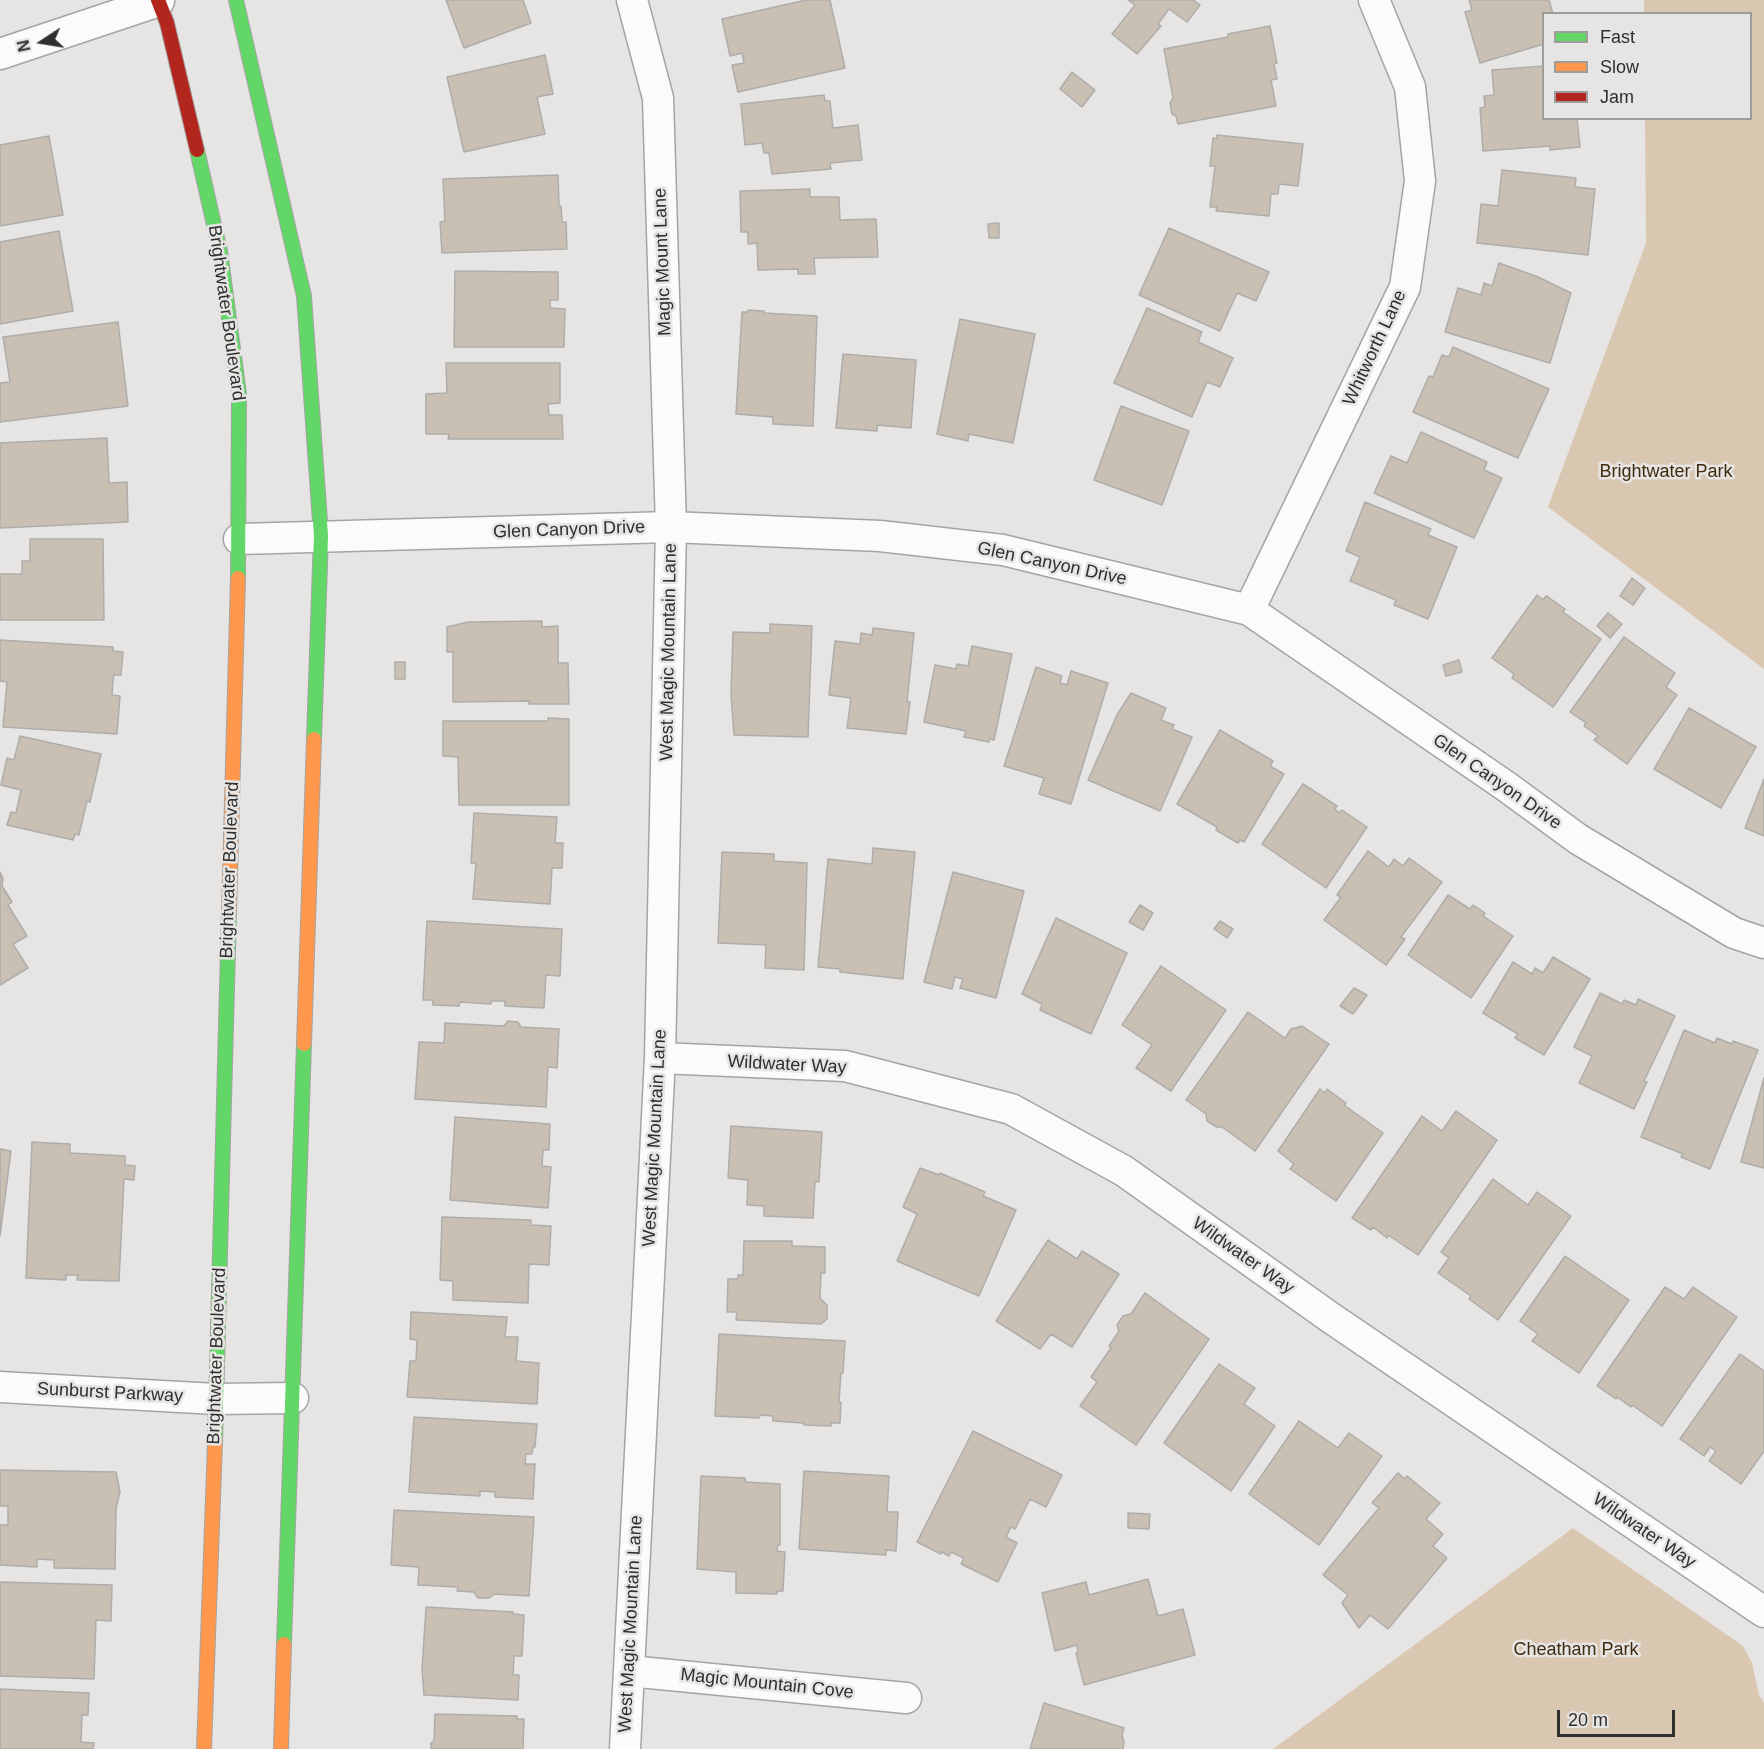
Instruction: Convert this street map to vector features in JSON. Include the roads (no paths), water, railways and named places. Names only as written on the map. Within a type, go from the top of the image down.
[{"type":"street","points":[[0,54],[158,0]]},
{"type":"street","name":"Brightwater Boulevard","points":[[158,0],[166,23],[220,251],[239,394],[239,539],[216,1399],[204,1749]]},
{"type":"street","points":[[236,0],[304,296],[321,536],[281,1749]]},
{"type":"street","name":"Magic Mount Lane","points":[[632,0],[658,98],[671,527]]},
{"type":"street","name":"Whitworth Lane","points":[[1249,610],[1405,287],[1420,181],[1410,87],[1374,0]]},
{"type":"street","name":"Glen Canyon Drive","points":[[239,539],[671,527],[880,536],[1004,550],[1249,610],[1507,787],[1578,839],[1734,933],[1764,943]]},
{"type":"street","name":"West Magic Mountain Lane","points":[[625,1749],[660,1058],[671,527]]},
{"type":"street","name":"Wildwater Way","points":[[660,1058],[845,1066],[1011,1109],[1124,1171],[1331,1318],[1764,1612]]},
{"type":"street","name":"Sunburst Parkway","points":[[0,1387],[216,1399],[292,1398]]},
{"type":"street","name":"Magic Mountain Cove","points":[[629,1671],[906,1698]]},
{"type":"park label","name":"Brightwater Park","points":[[1666,472]]},
{"type":"park label","name":"Cheatham Park","points":[[1576,1650]]}]
